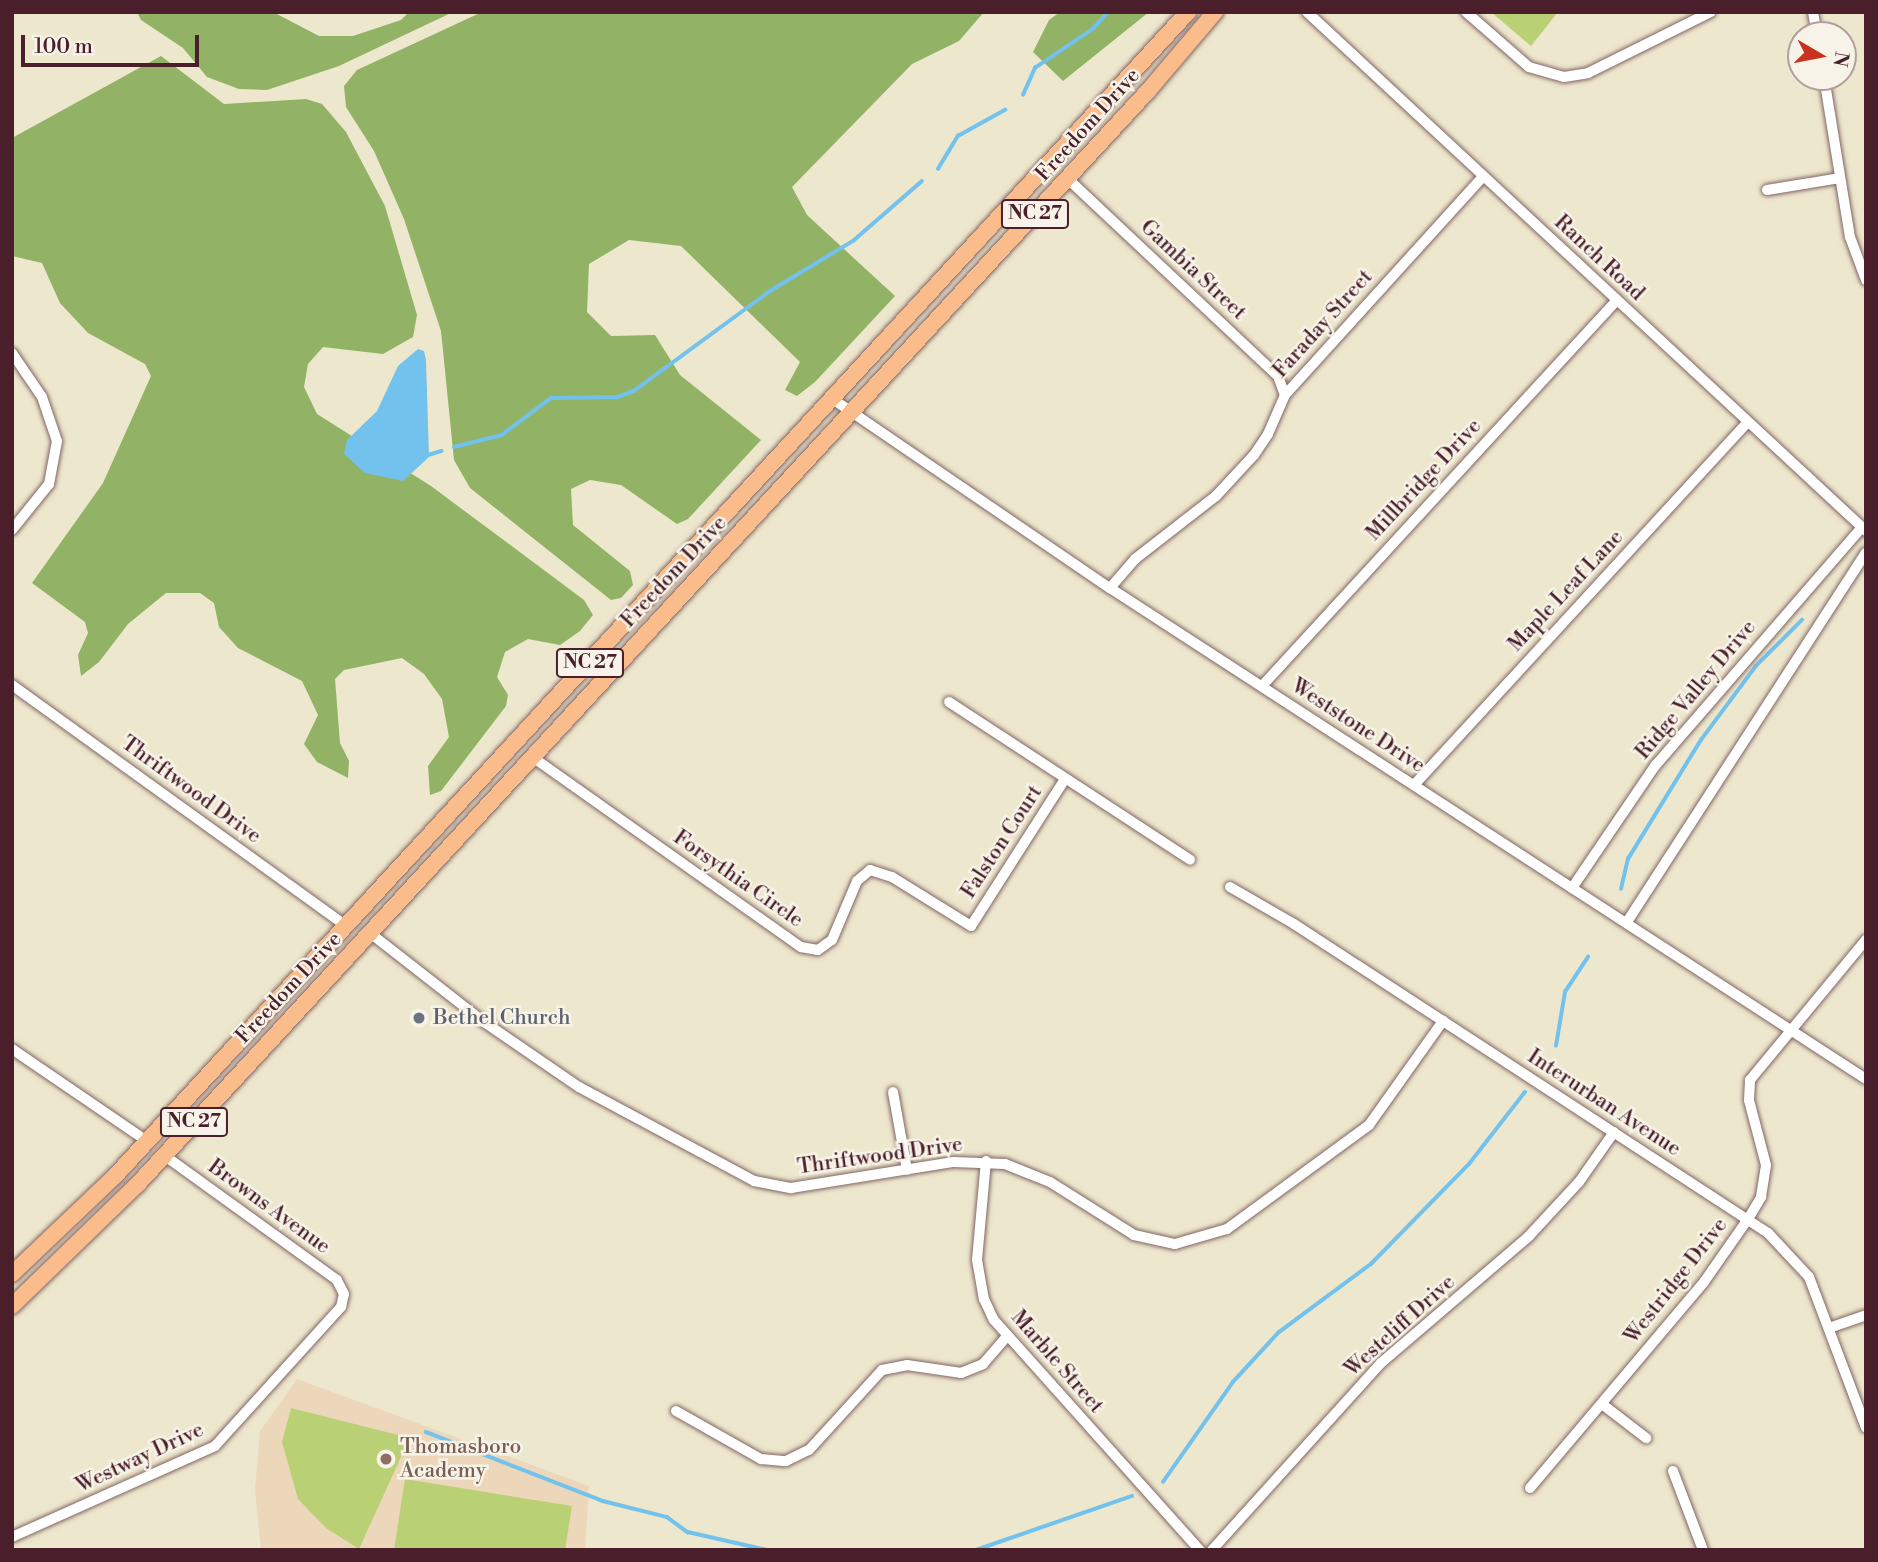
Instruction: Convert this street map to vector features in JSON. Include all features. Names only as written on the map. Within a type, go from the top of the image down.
[{"type":"main road","name":"Freedom Drive","points":[[12,1274],[55,1236],[147,1140],[834,400],[1188,12]]},
{"type":"main road","name":"Freedom Drive","points":[[12,1306],[164,1155],[1068,179],[1215,12]]},
{"type":"main road","points":[[370,933],[379,907],[485,789],[499,771],[501,759]]},
{"type":"main road","points":[[232,1081],[234,1069],[342,950],[346,926]]},
{"type":"street","name":"Ranch Road","points":[[1307,12],[1864,529]]},
{"type":"street","points":[[1466,12],[1529,67],[1564,77],[1588,73],[1712,12]]},
{"type":"street","points":[[1826,91],[1853,250],[1866,280]]},
{"type":"street","name":"Faraday Street","points":[[1110,588],[1135,559],[1216,496],[1254,455],[1268,434],[1285,394],[1483,177]]},
{"type":"street","points":[[1767,190],[1840,178]]},
{"type":"street","name":"Gambia Street","points":[[1068,179],[1278,376],[1285,394]]},
{"type":"street","name":"Millbridge Drive","points":[[1262,686],[1616,301]]},
{"type":"street","points":[[12,353],[42,397],[57,441],[49,484],[12,530]]},
{"type":"street","name":"Weststone Drive","points":[[834,400],[1110,588],[1866,1079]]},
{"type":"street","name":"Maple Leaf Lane","points":[[1414,785],[1748,422]]},
{"type":"street","name":"Ridge Valley Drive","points":[[1572,888],[1655,766],[1864,529]]},
{"type":"street","points":[[1627,922],[1866,552]]},
{"type":"street","name":"Thriftwood Drive","points":[[12,685],[346,926]]},
{"type":"street","points":[[949,702],[1190,860]]},
{"type":"street","name":"Forsythia Circle","points":[[531,756],[808,950],[818,950],[832,940],[857,881],[870,870],[892,877],[971,926]]},
{"type":"street","name":"Falston Court","points":[[971,926],[1065,779]]},
{"type":"street","name":"Interurban Avenue","points":[[1230,887],[1443,1021],[1748,1219],[1798,1259],[1829,1328],[1866,1428]]},
{"type":"street","name":"Thriftwood Drive","points":[[370,933],[579,1087],[754,1181],[791,1188],[986,1161],[1032,1173],[1119,1227],[1154,1242],[1187,1244],[1214,1237],[1369,1125],[1443,1021]]},
{"type":"street","name":"Westridge Drive","points":[[1530,1488],[1704,1282],[1748,1219],[1761,1197],[1766,1165],[1748,1088],[1755,1070],[1866,940]]},
{"type":"street","points":[[12,1049],[147,1140]]},
{"type":"street","points":[[893,1092],[907,1170]]},
{"type":"street","name":"Westcliff Drive","points":[[1212,1550],[1381,1363],[1529,1236],[1579,1182],[1614,1132]]},
{"type":"street","name":"Browns Avenue","points":[[164,1155],[337,1280],[344,1294]]},
{"type":"street","name":"Marble Street","points":[[986,1161],[979,1280],[989,1310],[1006,1338],[1200,1550]]},
{"type":"street","name":"Westway Drive","points":[[12,1537],[215,1446],[314,1341],[338,1312],[344,1294]]},
{"type":"street","points":[[1829,1328],[1866,1315]]},
{"type":"street","points":[[676,1411],[761,1459],[786,1461],[809,1450],[882,1370],[907,1364],[961,1373],[983,1364],[1006,1338]]},
{"type":"street","points":[[1602,1404],[1646,1438]]},
{"type":"street","points":[[1673,1471],[1703,1550]]},
{"type":"shaded area","name":"Thomasboro Academy","points":[[297,1379],[589,1486],[585,1550],[261,1550],[255,1490],[260,1431]]},
{"type":"green space","points":[[137,12],[273,12],[319,36],[353,36],[401,20],[409,12],[453,12],[339,66],[267,90],[239,89],[207,77],[183,48],[141,20]]},
{"type":"green space","points":[[482,12],[984,12],[959,41],[912,64],[792,187],[807,215],[895,296],[815,382],[797,396],[785,390],[800,362],[681,246],[629,240],[589,264],[587,312],[611,336],[655,335],[680,375],[761,440],[688,519],[677,524],[621,485],[590,480],[571,489],[573,525],[630,571],[633,585],[621,598],[611,600],[470,488],[454,460],[441,331],[404,219],[374,151],[346,107],[344,86],[357,70]]},
{"type":"green space","points":[[1060,12],[1149,12],[1063,81],[1033,52],[1049,20]]},
{"type":"green space","points":[[1491,12],[1558,12],[1531,46]]},
{"type":"green space","points":[[161,56],[224,104],[306,99],[322,104],[346,132],[385,206],[417,315],[413,337],[383,354],[323,347],[308,364],[304,387],[317,414],[431,486],[584,600],[593,615],[580,631],[560,645],[528,639],[505,652],[497,677],[508,695],[506,706],[441,791],[430,795],[428,766],[449,737],[442,699],[424,674],[402,658],[344,670],[335,679],[340,743],[349,761],[348,778],[317,762],[304,744],[318,715],[302,681],[238,648],[219,627],[214,603],[200,593],[166,593],[128,624],[99,662],[81,676],[78,655],[88,633],[85,622],[32,583],[103,483],[151,376],[145,364],[88,333],[60,303],[42,263],[12,256],[12,138]]},
{"type":"green space","points":[[291,1408],[402,1436],[406,1446],[359,1549],[326,1528],[298,1499],[282,1442]]},
{"type":"green space","points":[[405,1479],[572,1506],[565,1550],[394,1550]]},
{"type":"water","points":[[418,349],[424,351],[426,360],[429,457],[403,481],[365,473],[344,454],[347,440],[377,411],[398,366]]},
{"type":"waterway","points":[[1023,95],[1035,68],[1094,28],[1108,12]]},
{"type":"waterway","points":[[938,169],[958,136],[1005,110]]},
{"type":"waterway","points":[[454,447],[502,435],[551,398],[618,397],[634,391],[770,291],[853,241],[922,181]]},
{"type":"waterway","points":[[425,456],[441,451]]},
{"type":"waterway","points":[[1621,889],[1628,859],[1701,740],[1756,666],[1802,620]]},
{"type":"waterway","points":[[1556,1046],[1565,992],[1588,957]]},
{"type":"waterway","points":[[1163,1482],[1233,1382],[1278,1333],[1371,1264],[1469,1164],[1525,1092]]},
{"type":"waterway","points":[[426,1432],[603,1501],[667,1517],[688,1532],[767,1550]]},
{"type":"waterway","points":[[976,1550],[1132,1496]]},
{"type":"place","name":"Bethel Church","points":[[419,1018]]},
{"type":"place","name":"Thomasboro Academy","points":[[386,1459]]}]
